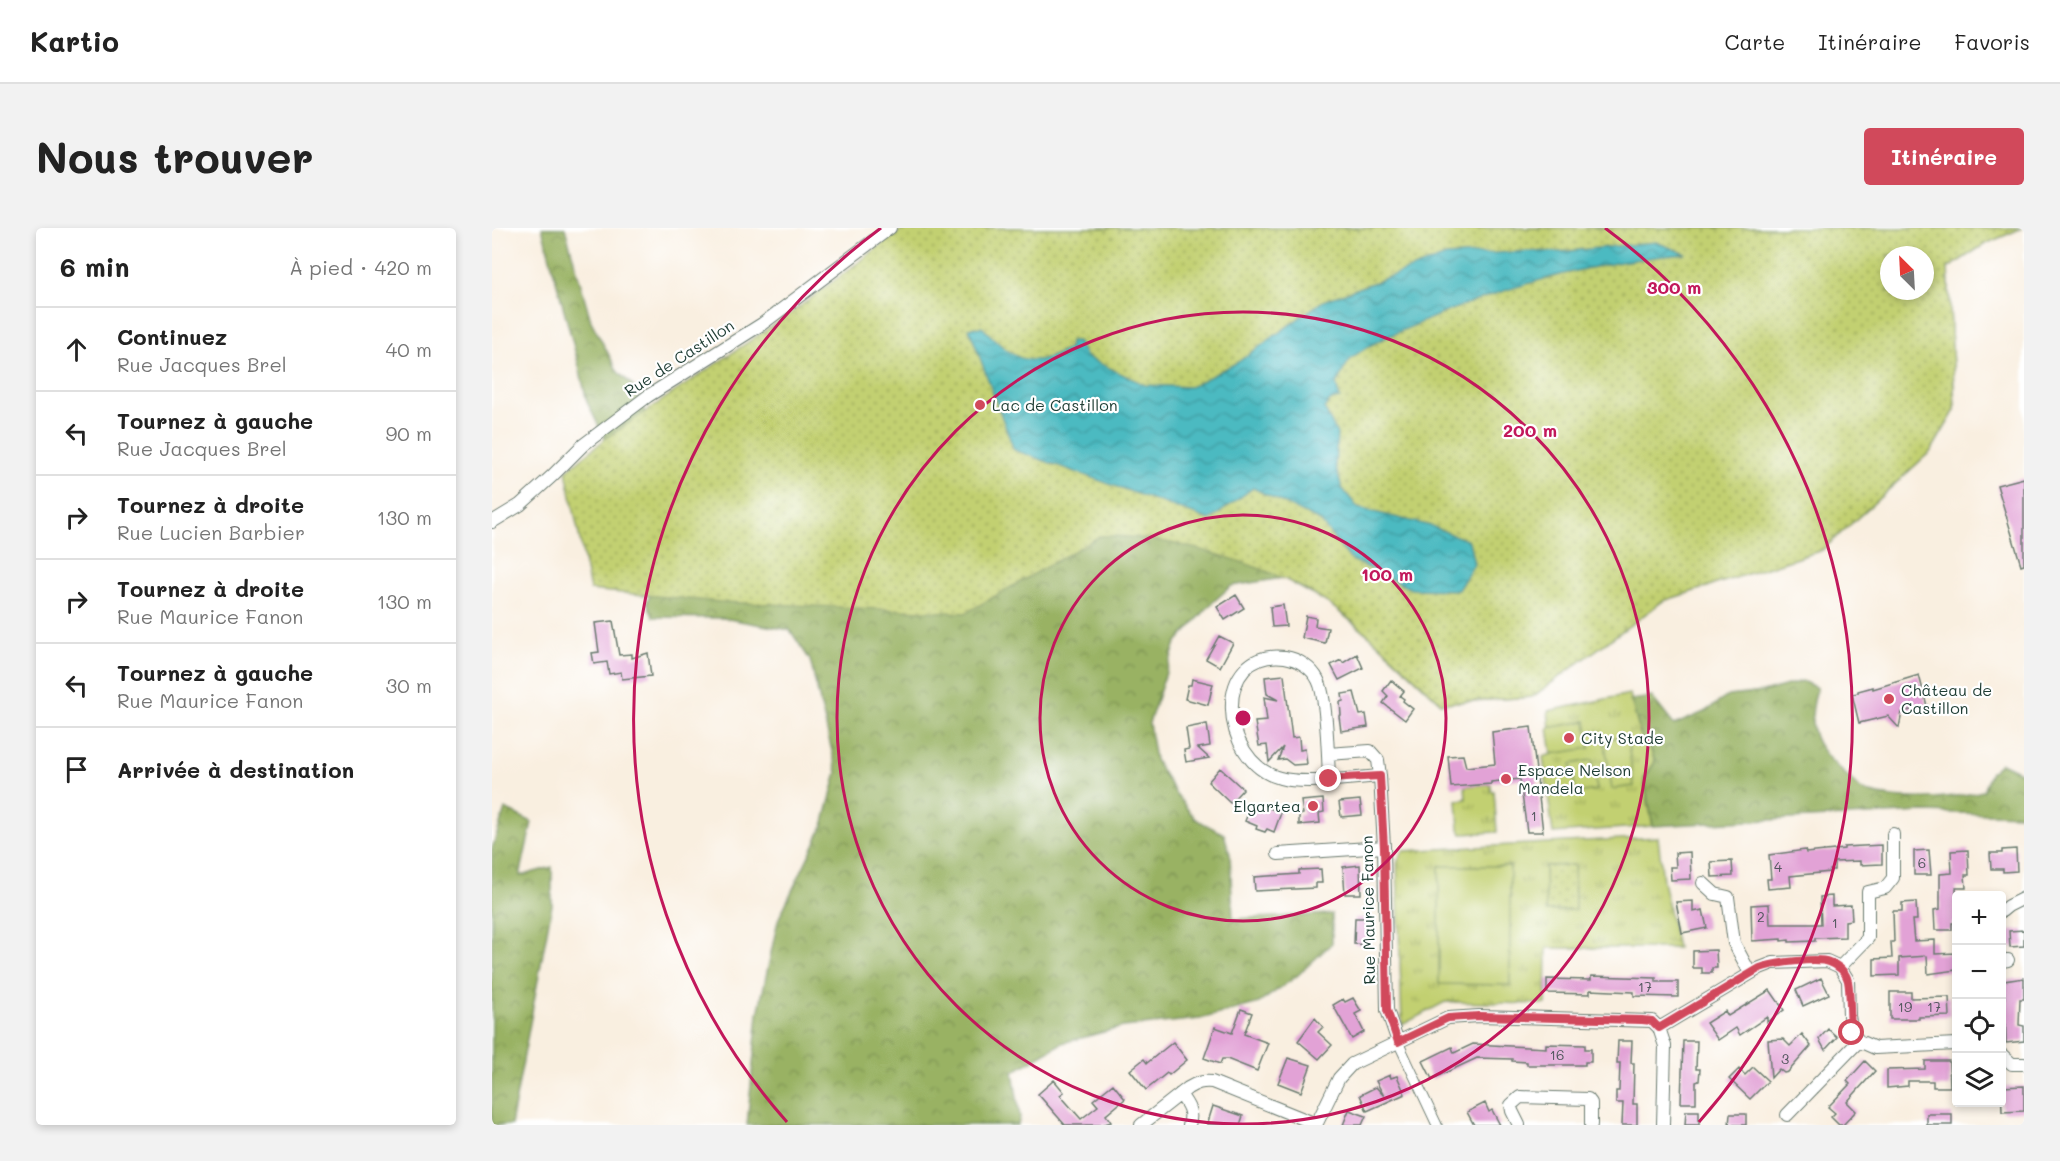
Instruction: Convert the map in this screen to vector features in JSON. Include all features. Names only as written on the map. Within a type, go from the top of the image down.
[{"type":"street","name":"Rue de Castillon","points":[[492,522],[520,505],[592,438],[648,396],[762,324],[890,228]]},
{"type":"street","points":[[1329,779],[1322,693],[1318,679],[1307,667],[1293,658],[1276,656],[1261,658],[1246,668],[1237,681],[1231,699],[1234,724],[1240,745],[1256,765],[1278,778],[1293,781],[1329,779],[1380,776]]},
{"type":"street","name":"Rue Maurice Fanon","points":[[1328,754],[1370,751],[1378,760],[1384,848],[1387,1010],[1398,1042]]},
{"type":"street","points":[[1840,967],[1868,938],[1868,892],[1885,888],[1893,878],[1893,834]]},
{"type":"street","points":[[1278,854],[1384,848]]},
{"type":"street","points":[[1703,883],[1715,894],[1728,897],[1734,943],[1750,973]]},
{"type":"street","points":[[2006,907],[2024,898]]},
{"type":"street","points":[[1659,1028],[1750,973],[1773,963],[1827,961],[1840,967],[1848,980],[1852,1033],[1859,1041],[1875,1048],[1952,1044]]},
{"type":"street","points":[[1140,1125],[1196,1083],[1212,1082],[1316,1124],[1338,1078],[1352,1064],[1448,1018],[1479,1016],[1652,1021],[1659,1028],[1665,1046],[1663,1125]]},
{"type":"street","points":[[1787,1115],[1859,1041]]},
{"type":"street","points":[[1398,1042],[1437,1125]]},
{"type":"street","points":[[2006,1059],[2012,1064],[2024,1064]]},
{"type":"street","points":[[1180,1094],[1189,1107],[1191,1116],[1189,1125]]},
{"type":"street","points":[[1519,1125],[1511,1105],[1520,1097],[1588,1099],[1591,1103],[1591,1125]]},
{"type":"green space","points":[[542,228],[565,228],[591,321],[618,372],[632,385],[645,412],[605,439],[587,402]]},
{"type":"green space","points":[[904,228],[2022,228],[1985,244],[1948,268],[1955,410],[1931,451],[1822,550],[1663,601],[1532,697],[1441,703],[1372,638],[1328,603],[1283,578],[1231,586],[1212,603],[1176,643],[1149,723],[1155,760],[1195,819],[1224,834],[1230,854],[1233,919],[1332,914],[1332,943],[1297,976],[1259,1003],[1200,1019],[1123,1027],[1062,1043],[1013,1072],[1020,1117],[1018,1125],[747,1125],[758,1014],[778,920],[823,826],[837,772],[810,660],[790,630],[723,618],[653,617],[647,601],[657,583]]},
{"type":"green space","points":[[904,228],[2022,228],[1985,244],[1948,268],[1955,410],[1931,451],[1822,550],[1663,601],[1532,697],[1441,703],[1359,626],[1306,590],[1250,565],[1219,555],[1188,547],[1127,537],[1100,536],[966,613],[720,602],[590,590],[566,471],[605,439],[791,313]]},
{"type":"green space","points":[[1802,681],[1817,688],[1812,726],[1818,744],[1861,790],[1907,798],[1971,794],[1983,791],[1991,772],[2001,763],[2024,774],[2024,815],[1924,812],[1653,826],[1644,779],[1655,762],[1651,750],[1642,740],[1631,700],[1652,697],[1674,725],[1704,712],[1728,696],[1763,692]]},
{"type":"green space","points":[[1630,694],[1642,740],[1651,750],[1655,762],[1644,780],[1653,826],[1553,833],[1543,757],[1552,754],[1585,722],[1550,728],[1548,711]]},
{"type":"green space","name":"City Stade","points":[[1586,721],[1590,748],[1552,754],[1548,728]]},
{"type":"green space","points":[[1627,736],[1634,786],[1612,789],[1604,739]]},
{"type":"green space","points":[[1592,760],[1597,790],[1576,793],[1571,764]]},
{"type":"green space","points":[[1491,784],[1491,791],[1494,791],[1497,832],[1462,834],[1459,829],[1457,800],[1466,799],[1465,786]]},
{"type":"green space","points":[[505,809],[532,822],[520,876],[552,867],[552,905],[511,1125],[492,1125],[492,849]]},
{"type":"green space","points":[[1658,837],[1663,881],[1677,948],[1547,948],[1546,1004],[1445,1002],[1402,1025],[1397,863],[1403,851]]},
{"type":"green space","points":[[1574,865],[1575,910],[1546,911],[1545,866]]},
{"type":"green space","points":[[1439,866],[1510,866],[1510,985],[1439,984]]},
{"type":"water","name":"Lac de Castillon","points":[[1656,242],[1686,254],[1652,257],[1585,269],[1486,297],[1422,322],[1361,351],[1348,363],[1336,384],[1340,399],[1331,400],[1324,408],[1337,434],[1335,465],[1342,488],[1358,508],[1431,526],[1469,541],[1474,564],[1458,590],[1411,589],[1350,559],[1320,521],[1253,488],[1210,520],[1014,450],[969,328],[982,327],[1003,347],[1021,358],[1042,359],[1069,348],[1070,341],[1077,341],[1086,357],[1145,385],[1190,387],[1238,362],[1323,301],[1446,256],[1529,251],[1559,252]]},
{"type":"building","points":[[2024,478],[2024,564],[2021,565],[1997,485]]},
{"type":"building","points":[[1236,595],[1244,608],[1225,620],[1217,607]]},
{"type":"building","points":[[1283,605],[1286,626],[1272,627],[1270,607]]},
{"type":"building","points":[[1306,616],[1316,618],[1315,626],[1328,628],[1325,643],[1302,638]]},
{"type":"building","points":[[613,621],[619,655],[632,654],[632,658],[648,653],[651,676],[622,679],[621,672],[609,674],[607,662],[594,664],[592,653],[599,652],[595,623]]},
{"type":"building","points":[[1219,636],[1233,643],[1220,667],[1206,659]]},
{"type":"building","points":[[1357,654],[1363,668],[1339,680],[1331,665],[1341,660],[1343,663]]},
{"type":"building","points":[[1284,675],[1292,738],[1299,737],[1300,750],[1305,749],[1307,764],[1293,765],[1285,759],[1278,760],[1283,747],[1269,762],[1267,745],[1259,746],[1255,722],[1267,721],[1264,697],[1278,700],[1267,694],[1265,677]]},
{"type":"building","name":"Château de Castillon","points":[[1919,675],[1927,706],[1902,712],[1899,728],[1888,716],[1859,723],[1852,694]]},
{"type":"building","points":[[1192,679],[1213,684],[1208,705],[1185,699]]},
{"type":"building","points":[[1391,680],[1404,691],[1400,696],[1413,709],[1405,720],[1383,703],[1388,696],[1383,691]]},
{"type":"building","points":[[1354,692],[1360,715],[1366,714],[1368,727],[1341,731],[1339,716],[1341,715],[1340,702],[1343,701],[1342,694]]},
{"type":"building","points":[[1207,724],[1210,746],[1198,748],[1209,758],[1186,762],[1184,750],[1189,749],[1186,728]]},
{"type":"building","name":"Espace Nelson Mandela","points":[[1531,727],[1543,832],[1527,832],[1520,779],[1451,787],[1448,756],[1463,755],[1466,767],[1495,764],[1492,732]]},
{"type":"building","points":[[1220,768],[1243,789],[1230,803],[1208,782]]},
{"type":"building","name":"Elgartea","points":[[1323,799],[1324,812],[1319,813],[1320,823],[1299,825],[1299,815],[1303,814],[1301,801]]},
{"type":"building","points":[[1360,800],[1362,815],[1341,817],[1339,802]]},
{"type":"building","points":[[1252,804],[1259,807],[1260,804],[1281,813],[1274,832],[1267,829],[1265,832],[1256,829],[1257,826],[1245,821]]},
{"type":"building","points":[[1882,845],[1882,864],[1860,865],[1860,861],[1834,862],[1834,870],[1830,872],[1790,876],[1791,887],[1768,889],[1767,879],[1771,879],[1769,855],[1805,850],[1806,853],[1844,849],[1844,847]]},
{"type":"building","points":[[2016,849],[2017,871],[2003,872],[2003,869],[1991,869],[1990,853],[2002,853],[2002,850]]},
{"type":"building","points":[[1929,850],[1931,875],[1914,875],[1914,851]]},
{"type":"building","points":[[1968,850],[1969,875],[1965,875],[1966,888],[1956,888],[1956,891],[1952,891],[1952,930],[1935,930],[1934,910],[1940,909],[1940,874],[1952,873],[1951,851]]},
{"type":"building","points":[[1690,852],[1691,879],[1671,880],[1670,867],[1676,867],[1675,853]]},
{"type":"building","points":[[1732,861],[1733,876],[1712,877],[1711,862]]},
{"type":"building","points":[[1360,865],[1361,894],[1345,894],[1343,867]]},
{"type":"building","points":[[1321,869],[1322,883],[1316,883],[1316,888],[1255,891],[1254,877],[1299,874],[1299,870]]},
{"type":"building","points":[[1832,896],[1832,906],[1851,905],[1852,920],[1845,921],[1845,937],[1815,938],[1815,941],[1789,942],[1789,940],[1781,941],[1781,939],[1752,941],[1751,905],[1769,904],[1770,924],[1821,924],[1820,897]]},
{"type":"building","points":[[1693,901],[1693,912],[1703,910],[1707,928],[1682,933],[1676,902]]},
{"type":"building","points":[[1916,902],[1917,920],[1912,920],[1914,941],[1935,940],[1935,954],[1952,953],[1952,971],[1928,974],[1927,956],[1899,958],[1899,975],[1874,976],[1874,959],[1892,958],[1893,911],[1902,911],[1902,903]]},
{"type":"building","points":[[1355,918],[1369,918],[1368,945],[1354,944]]},
{"type":"building","points":[[2024,930],[2024,946],[2010,947],[2009,931]]},
{"type":"building","points":[[1716,950],[1717,968],[1712,968],[1712,973],[1702,973],[1702,968],[1693,968],[1693,951]]},
{"type":"building","points":[[1591,976],[1656,978],[1656,982],[1678,982],[1678,997],[1634,996],[1634,992],[1590,990],[1590,994],[1547,993],[1547,979],[1591,980]]},
{"type":"building","points":[[1821,978],[1829,994],[1803,1006],[1796,990]]},
{"type":"building","points":[[2024,978],[2024,999],[2020,999],[2019,1025],[2024,1026],[2024,1041],[2006,1043],[2006,981]]},
{"type":"building","points":[[1770,990],[1784,1010],[1767,1022],[1767,1017],[1740,1035],[1736,1028],[1718,1040],[1706,1023],[1725,1011],[1728,1016]]},
{"type":"building","points":[[1890,992],[1911,992],[1911,998],[1949,997],[1950,1016],[1890,1019]]},
{"type":"building","points":[[1353,998],[1361,1011],[1355,1014],[1364,1032],[1352,1039],[1333,1005],[1343,999],[1345,1002]]},
{"type":"building","points":[[1241,1009],[1252,1013],[1244,1034],[1268,1043],[1257,1071],[1227,1059],[1222,1059],[1220,1064],[1204,1058],[1215,1027],[1232,1033]]},
{"type":"building","points":[[1315,1018],[1323,1027],[1318,1032],[1332,1045],[1319,1059],[1298,1041]]},
{"type":"building","points":[[1828,1029],[1837,1037],[1825,1050],[1819,1039]]},
{"type":"building","points":[[1802,1034],[1811,1046],[1788,1072],[1784,1073],[1779,1069],[1771,1078],[1768,1040],[1783,1039],[1790,1046]]},
{"type":"building","points":[[1618,1041],[1632,1041],[1633,1104],[1637,1104],[1637,1125],[1622,1125],[1623,1103],[1616,1103],[1620,1063],[1617,1063]]},
{"type":"building","points":[[1683,1041],[1697,1041],[1696,1069],[1700,1069],[1699,1081],[1696,1082],[1696,1103],[1681,1103]]},
{"type":"building","points":[[1173,1042],[1187,1060],[1146,1090],[1130,1070],[1144,1059],[1147,1063]]},
{"type":"building","points":[[1473,1044],[1546,1048],[1546,1044],[1585,1045],[1585,1049],[1591,1049],[1591,1062],[1585,1062],[1585,1065],[1527,1065],[1527,1062],[1512,1061],[1512,1059],[1477,1058],[1432,1079],[1423,1061],[1452,1047],[1454,1053]]},
{"type":"building","points":[[1288,1058],[1311,1065],[1301,1092],[1278,1083]]},
{"type":"building","points":[[1865,1061],[1875,1071],[1847,1102],[1856,1111],[1843,1125],[1839,1125],[1831,1117],[1835,1113],[1828,1107],[1850,1084],[1847,1081]]},
{"type":"building","points":[[1925,1061],[1949,1061],[1950,1087],[1933,1087],[1933,1081],[1908,1081],[1908,1086],[1887,1088],[1887,1070],[1925,1069]]},
{"type":"building","points":[[1753,1067],[1768,1081],[1750,1099],[1729,1079],[1739,1069],[1745,1075]]},
{"type":"building","points":[[1390,1075],[1391,1078],[1397,1076],[1405,1094],[1367,1111],[1360,1095],[1376,1087],[1384,1096],[1376,1081]]},
{"type":"building","points":[[1054,1080],[1064,1092],[1060,1095],[1081,1119],[1098,1106],[1093,1100],[1113,1084],[1125,1099],[1106,1115],[1111,1122],[1102,1125],[1065,1125],[1038,1094]]},
{"type":"building","points":[[2024,1086],[2024,1111],[2002,1112],[2002,1107],[2006,1107],[2006,1087]]},
{"type":"building","points":[[1485,1103],[1489,1112],[1492,1110],[1500,1125],[1474,1125],[1467,1112]]},
{"type":"building","points":[[1213,1106],[1243,1116],[1240,1125],[1207,1125]]},
{"type":"building","points":[[1349,1110],[1366,1116],[1362,1125],[1343,1125]]},
{"type":"building","points":[[1686,1111],[1699,1111],[1699,1125],[1685,1125]]},
{"type":"building","points":[[1730,1114],[1746,1114],[1746,1125],[1729,1125]]},
{"type":"building","points":[[1927,1114],[1952,1114],[1952,1125],[1927,1125]]},
{"type":"place","name":"Lac de Castillon","points":[[980,405]]},
{"type":"place","name":"Château de Castillon","points":[[1889,699]]},
{"type":"place","name":"City Stade","points":[[1569,738]]},
{"type":"place","name":"Espace Nelson Mandela","points":[[1506,779]]},
{"type":"place","name":"Elgartea","points":[[1313,806]]},
{"type":"route","points":[[1329,779],[1380,776],[1384,848],[1387,1010],[1398,1042],[1448,1018],[1479,1016],[1642,1020],[1652,1021],[1659,1028],[1760,968],[1773,963],[1827,961],[1840,967],[1848,980],[1852,1033]]}]
